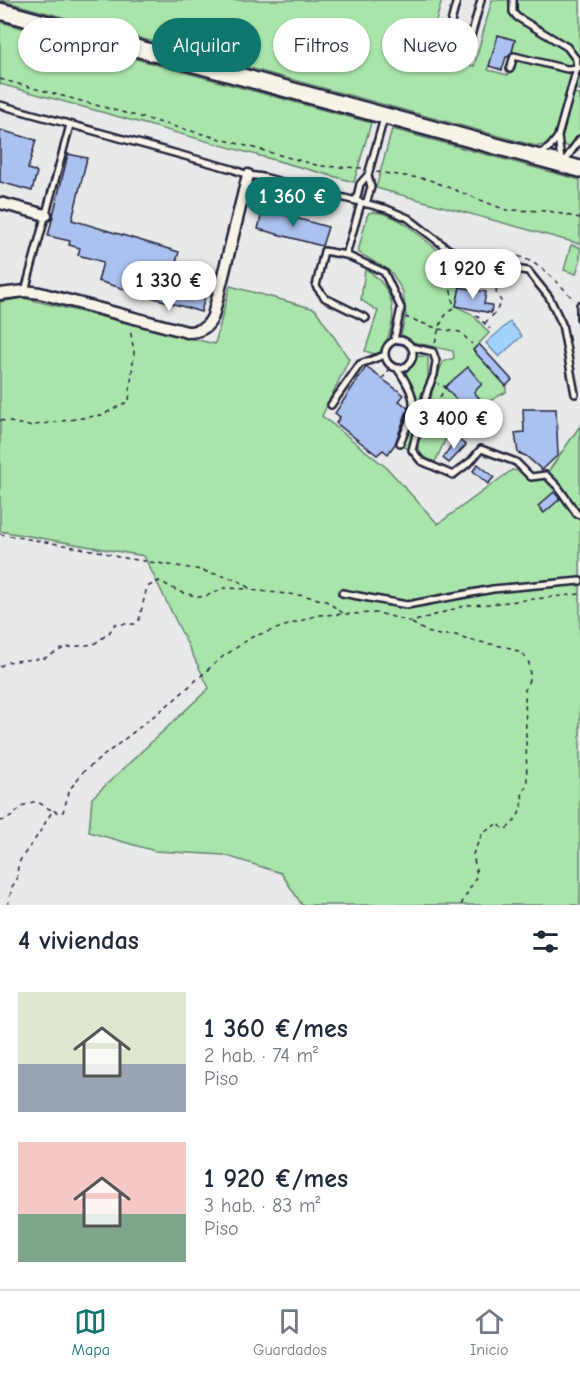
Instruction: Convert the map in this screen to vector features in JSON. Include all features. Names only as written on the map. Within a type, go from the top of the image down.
[{"type":"main road","points":[[0,12],[580,169]]},
{"type":"street","points":[[0,294],[25,291],[187,332],[201,330],[210,323],[213,316],[248,175]]},
{"type":"street","points":[[0,202],[46,215]]},
{"type":"lane","points":[[457,0],[444,48],[466,54],[481,0]]},
{"type":"lane","points":[[513,0],[513,12],[517,17],[567,47],[576,59],[578,68],[558,136],[558,151],[562,164]]},
{"type":"lane","points":[[510,69],[514,56],[567,69],[578,68]]},
{"type":"lane","points":[[0,105],[248,175],[387,208],[408,218],[448,249],[501,267],[528,271],[549,297],[562,324],[575,394]]},
{"type":"lane","points":[[361,203],[360,184],[368,175],[384,116]]},
{"type":"lane","points":[[25,291],[70,124]]},
{"type":"lane","points":[[534,157],[550,147],[558,136]]},
{"type":"lane","points":[[562,164],[580,139]]},
{"type":"lane","points":[[346,255],[361,203],[371,187],[368,175]]},
{"type":"lane","points":[[366,318],[325,298],[316,286],[324,251],[346,255],[384,272],[401,308],[394,340],[386,347],[385,355],[386,360],[412,390],[414,413],[400,443]]},
{"type":"lane","points":[[579,306],[580,318]]},
{"type":"lane","points":[[394,340],[401,340],[411,347],[433,352],[436,361],[412,450],[421,461],[453,475],[471,461],[481,449],[516,462],[531,477],[546,475],[580,515]]},
{"type":"lane","points":[[394,367],[407,365],[411,361],[411,347]]},
{"type":"lane","points":[[331,405],[360,364],[385,355]]},
{"type":"lane","points":[[342,593],[407,605],[493,590],[580,581]]},
{"type":"path","points":[[0,79],[320,166],[357,167]]},
{"type":"path","points":[[380,173],[428,179],[506,210],[548,211],[580,219]]},
{"type":"path","points":[[485,323],[496,312],[501,301],[496,292],[504,254],[514,254],[544,268],[579,306]]},
{"type":"path","points":[[433,352],[445,314],[453,308],[453,293],[447,281],[439,275],[438,262],[441,258],[453,259],[465,256]]},
{"type":"path","points":[[399,315],[439,329],[460,332],[472,344]]},
{"type":"path","points":[[476,315],[490,329]]},
{"type":"path","points":[[0,420],[28,426],[102,416],[129,401],[134,352],[129,316]]},
{"type":"path","points":[[382,379],[394,367]]},
{"type":"path","points":[[423,412],[439,415],[440,397],[445,389],[444,386]]},
{"type":"path","points":[[0,534],[103,552],[118,557],[196,569],[243,584],[251,590]]},
{"type":"path","points":[[0,667],[6,662],[45,658],[64,648],[94,644],[109,633],[115,624],[135,624],[139,620],[147,587],[159,581],[180,592],[199,597],[224,588],[306,596],[326,601],[345,614]]},
{"type":"path","points":[[412,622],[467,605],[580,594]]},
{"type":"path","points":[[0,821],[11,819],[22,807],[31,802],[38,802],[58,813],[63,812],[70,789],[83,772],[174,700],[220,658],[252,637],[273,628],[318,615],[378,613],[412,622],[427,632],[456,635],[465,639],[511,648],[523,654],[530,663],[530,677],[525,690],[527,784],[522,792],[524,803],[522,810],[508,828],[504,830],[498,823],[482,834],[473,854],[477,875],[461,905]]},
{"type":"path","points":[[8,905],[12,887],[17,879],[18,865],[53,810]]},
{"type":"green space","points":[[0,0],[442,0],[437,18],[382,18],[382,72],[478,72],[478,51],[492,0],[580,0],[580,90],[572,88],[571,92],[580,95],[580,140],[575,148],[558,144],[558,138],[553,143],[541,146],[261,71],[261,18],[152,18],[152,41],[140,38],[140,18],[66,18]],"holes":[[[498,36],[515,40],[511,56],[514,57],[508,75],[488,70]]]},
{"type":"green space","points":[[0,22],[18,27],[18,72],[140,72],[140,60],[152,63],[152,72],[184,72],[371,123],[354,182],[0,84]]},
{"type":"green space","points":[[392,129],[580,180],[580,244],[376,188]]},
{"type":"green space","points":[[373,212],[393,217],[442,253],[460,260],[460,287],[456,306],[472,314],[489,333],[473,350],[506,386],[506,392],[454,421],[435,462],[422,456],[416,442],[421,438],[435,381],[443,362],[454,358],[453,351],[413,342],[401,334],[406,315],[403,292],[392,273],[358,252],[367,216]]},
{"type":"green space","points":[[571,245],[580,247],[580,261],[576,274],[564,270]]},
{"type":"green space","points":[[365,269],[380,281],[390,299],[392,308],[391,328],[378,355],[365,351],[378,311],[361,300]]},
{"type":"green space","points":[[230,286],[315,309],[349,359],[322,416],[387,468],[438,524],[512,470],[546,475],[580,426],[580,905],[302,905],[281,873],[224,855],[155,851],[89,832],[92,798],[209,688],[144,556],[0,531],[0,302],[23,298],[215,344]]},
{"type":"green space","points":[[416,356],[428,357],[428,382],[421,394],[418,417],[408,448],[400,447],[415,411],[414,394],[406,373]]},
{"type":"water","points":[[510,322],[522,336],[499,357],[486,343]]},
{"type":"building","points":[[498,35],[515,40],[512,52],[506,57],[502,70],[489,66]]},
{"type":"building","points":[[0,130],[36,140],[28,169],[37,172],[32,191],[0,182]]},
{"type":"building","points":[[68,154],[87,158],[72,220],[179,252],[169,285],[205,296],[201,312],[98,281],[103,262],[78,255],[80,248],[69,245],[70,241],[48,236]]},
{"type":"building","points":[[263,209],[328,227],[322,246],[258,229]]},
{"type":"building","points":[[460,287],[486,292],[484,304],[492,305],[491,313],[456,306]]},
{"type":"building","points":[[479,344],[512,380],[506,386],[473,350]]},
{"type":"building","points":[[366,367],[404,395],[399,401],[408,408],[395,444],[388,454],[383,450],[377,455],[336,423],[340,417],[335,413]]},
{"type":"building","points":[[468,367],[482,384],[474,392],[480,399],[466,411],[445,387]]},
{"type":"building","points":[[523,409],[556,409],[558,455],[542,470],[526,456],[518,453],[515,433],[524,432]]},
{"type":"building","points":[[456,438],[466,445],[449,463],[443,458]]},
{"type":"building","points":[[478,464],[494,477],[488,484],[473,471]]},
{"type":"building","points":[[554,492],[560,499],[544,513],[538,506]]}]
